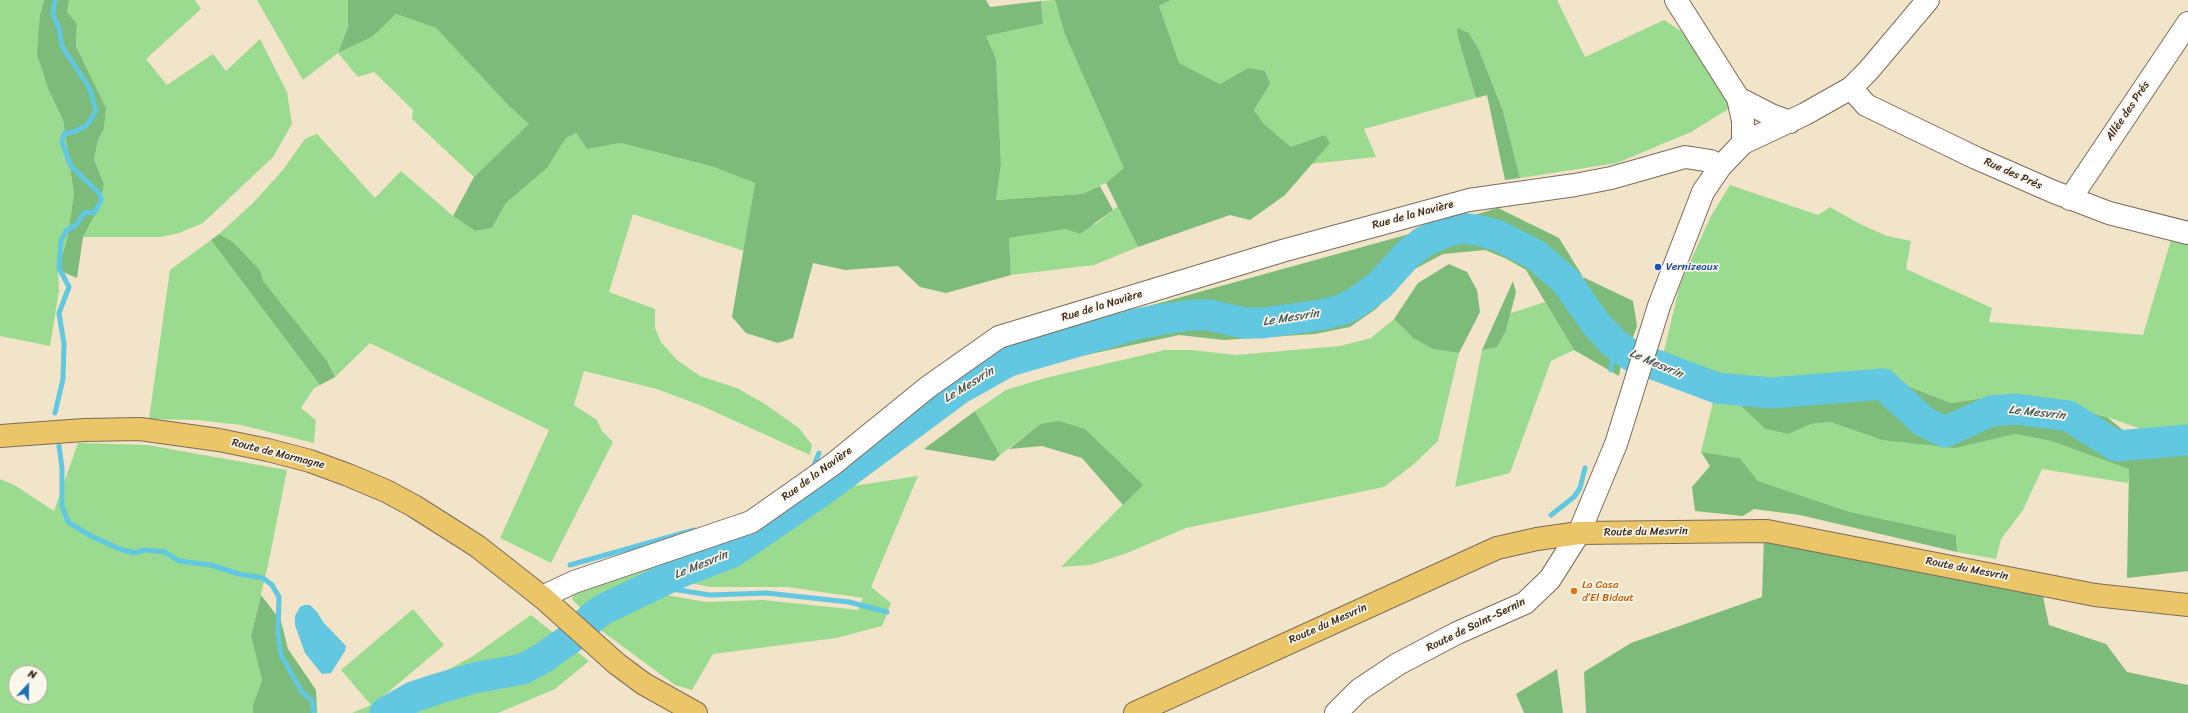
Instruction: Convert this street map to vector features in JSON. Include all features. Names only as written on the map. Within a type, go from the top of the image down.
[{"type":"main road","name":"Route de Marmagne","points":[[0,436],[84,430],[140,429],[218,440],[310,461],[386,491],[425,513],[477,546],[542,598],[591,641],[644,684],[696,713]]},
{"type":"main road","name":"Route du Mesvrin","points":[[1135,713],[1497,548],[1537,539],[1579,533],[1766,531],[2095,595],[2188,605]]},
{"type":"street","points":[[1676,0],[1738,98],[1743,121],[1743,144]]},
{"type":"street","points":[[1720,167],[1743,144],[1790,122],[1851,88],[1868,71],[1928,0]]},
{"type":"street","name":"Allée des Prés","points":[[2070,199],[2188,23]]},
{"type":"street","name":"Rue des Prés","points":[[1851,88],[1866,105],[1976,158],[2070,199],[2109,213],[2188,233]]},
{"type":"street","points":[[1738,98],[1771,115],[1790,122]]},
{"type":"street","name":"Rue de la Navière","points":[[542,598],[574,582],[752,522],[832,465],[928,387],[999,337],[1282,251],[1469,200],[1575,185],[1611,178],[1685,157],[1710,161],[1720,167]]},
{"type":"street","name":"Route de Saint-Sernin","points":[[1336,713],[1360,690],[1398,664],[1457,633],[1525,603],[1550,579],[1579,533],[1616,444],[1652,328],[1703,192],[1720,167]]},
{"type":"green space","points":[[0,0],[44,0],[40,15],[49,91],[63,120],[74,194],[67,239],[58,270],[59,291],[50,346],[0,336]]},
{"type":"green space","points":[[44,0],[69,0],[67,12],[77,24],[76,46],[106,108],[104,129],[98,140],[94,159],[104,184],[100,206],[83,237],[77,278],[58,270],[67,239],[74,194],[63,120],[49,91],[37,54],[40,15]]},
{"type":"green space","points":[[69,0],[195,0],[201,9],[146,59],[167,85],[213,54],[226,71],[260,39],[287,92],[292,124],[273,157],[203,223],[179,233],[161,237],[83,237],[100,206],[104,184],[94,159],[98,140],[104,129],[106,108],[76,46],[77,24],[66,12]]},
{"type":"green space","points":[[257,0],[348,0],[348,27],[338,53],[303,80]]},
{"type":"green space","points":[[348,0],[986,0],[990,7],[1041,1],[1043,24],[986,36],[996,59],[1001,164],[996,200],[1082,194],[1100,186],[1113,210],[1080,234],[1066,229],[1009,238],[1011,275],[946,293],[920,287],[898,266],[845,270],[813,263],[793,338],[778,343],[746,333],[732,317],[755,183],[711,166],[620,143],[587,149],[576,133],[566,138],[547,168],[506,203],[492,228],[475,231],[453,216],[474,177],[529,124],[507,104],[436,28],[396,14],[372,37],[338,53],[348,27]]},
{"type":"green space","points":[[1055,0],[1064,32],[1125,168],[1106,183],[1082,194],[996,200],[1001,164],[996,60],[986,36],[1043,24],[1041,1]]},
{"type":"green space","points":[[1055,0],[1171,0],[1159,6],[1179,63],[1220,84],[1248,68],[1265,71],[1270,84],[1254,110],[1264,124],[1291,147],[1325,135],[1330,143],[1285,195],[1250,220],[1230,215],[1138,247],[1106,183],[1124,168],[1064,32]]},
{"type":"green space","points":[[1171,0],[1557,0],[1585,57],[1664,20],[1684,33],[1733,106],[1691,132],[1617,163],[1520,178],[1503,111],[1479,50],[1459,41],[1476,98],[1364,129],[1376,157],[1310,164],[1329,143],[1291,147],[1264,124],[1254,110],[1270,84],[1248,68],[1220,84],[1178,63],[1159,6]]},
{"type":"green space","points":[[396,14],[436,28],[507,104],[530,124],[474,177],[412,119],[413,110],[374,72],[358,77],[338,53],[372,37]]},
{"type":"green space","points":[[1457,28],[1469,33],[1479,50],[1503,111],[1520,178],[1505,180],[1487,95],[1476,98],[1459,41]]},
{"type":"green space","points":[[576,133],[587,149],[620,143],[711,166],[755,183],[744,251],[633,214],[609,292],[655,309],[655,328],[661,342],[677,360],[700,376],[737,388],[765,404],[799,428],[812,445],[810,455],[702,406],[657,389],[584,371],[574,405],[597,420],[602,431],[613,442],[551,563],[500,538],[549,430],[370,343],[335,377],[327,361],[262,281],[260,270],[233,242],[219,234],[253,203],[282,171],[305,139],[317,134],[375,198],[401,171],[453,216],[475,231],[492,228],[506,203],[547,168],[566,138]]},
{"type":"green space","points":[[1730,185],[1818,215],[1830,207],[1860,224],[1887,236],[1911,241],[1906,269],[1992,308],[1989,322],[2143,335],[2171,240],[2188,243],[2188,433],[2144,430],[2107,417],[2027,398],[1978,399],[1951,403],[1887,378],[1844,373],[1797,382],[1726,379],[1664,351],[1680,284],[1711,216]]},
{"type":"green space","points":[[1118,206],[1138,247],[1094,265],[1011,275],[1009,238],[1096,224]]},
{"type":"green space","points":[[1498,208],[1559,238],[1583,277],[1514,233],[1471,216]]},
{"type":"green space","points":[[1413,233],[1404,247],[1368,283],[1342,302],[1253,318],[1233,313],[1197,310],[1119,322],[1127,312]]},
{"type":"green space","points":[[219,234],[233,242],[260,270],[263,281],[327,361],[335,377],[320,385],[211,240]]},
{"type":"green space","points":[[1465,236],[1488,240],[1535,265],[1560,288],[1581,320],[1622,360],[1619,376],[1574,350],[1526,270],[1507,259],[1485,250],[1443,254],[1413,270],[1376,309],[1350,327],[1315,334],[1224,340],[1179,335],[1021,369],[1028,362],[1133,333],[1205,321],[1235,329],[1260,328],[1330,317],[1355,308],[1388,284],[1416,255]]},
{"type":"green space","points":[[211,240],[320,385],[314,388],[301,408],[316,420],[314,443],[241,425],[197,420],[149,419],[170,270]]},
{"type":"green space","points":[[1449,264],[1467,272],[1477,290],[1480,312],[1459,353],[1433,349],[1413,338],[1394,319],[1418,283]]},
{"type":"green space","points":[[1583,277],[1633,301],[1637,326],[1631,343],[1586,298]]},
{"type":"green space","points":[[1513,281],[1516,292],[1506,331],[1497,347],[1482,350]]},
{"type":"green space","points":[[1545,302],[1574,350],[1551,361],[1510,473],[1455,487],[1482,350],[1497,347],[1506,331],[1511,313]]},
{"type":"green space","points":[[1394,319],[1413,338],[1433,349],[1459,353],[1438,441],[1414,464],[1384,487],[1186,528],[1127,553],[1090,565],[1061,567],[1142,485],[1040,424],[1000,455],[975,411],[1006,390],[1045,378],[1165,350],[1191,350],[1236,355],[1340,346],[1371,338]]},
{"type":"green space","points":[[1664,351],[1726,379],[1797,382],[1844,373],[1887,378],[1951,403],[1978,399],[2027,398],[2107,417],[2144,447],[2188,449],[2188,571],[2127,578],[2129,469],[2051,441],[2015,434],[1955,448],[1882,440],[1830,422],[1811,424],[1788,434],[1765,429],[1741,406],[1655,380]]},
{"type":"green space","points":[[1714,398],[1741,406],[1765,429],[1788,434],[1811,424],[1830,422],[1882,440],[1992,438],[2015,434],[2051,441],[2130,469],[2128,483],[2042,469],[2023,510],[2001,539],[1996,559],[1957,552],[1956,535],[1850,512],[1758,481],[1740,458],[1701,452]]},
{"type":"green space","points":[[975,411],[1000,455],[994,461],[924,449]]},
{"type":"green space","points":[[1059,421],[1085,429],[1143,485],[1123,505],[1082,458],[1042,446],[1009,449],[1040,424]]},
{"type":"green space","points":[[78,443],[148,445],[287,470],[268,565],[251,636],[262,680],[253,705],[253,713],[0,713],[0,479],[16,486],[54,511]]},
{"type":"green space","points":[[1701,452],[1740,458],[1758,481],[1850,512],[1956,535],[1957,552],[1800,515],[1754,509],[1743,516],[1695,511],[1692,487],[1710,466]]},
{"type":"green space","points":[[918,476],[871,587],[891,603],[882,626],[836,638],[713,654],[692,690],[675,685],[602,631],[606,616],[655,593],[706,602],[763,600],[858,610],[863,598],[787,587],[710,587],[675,580],[727,570],[784,535],[828,497],[853,486]]},
{"type":"green space","points":[[1764,536],[2042,592],[2049,625],[2106,644],[2127,672],[2188,685],[2188,713],[1586,713],[1584,672],[1631,643],[1762,597]]},
{"type":"green space","points":[[740,538],[596,603],[584,612],[572,599],[576,589]]},
{"type":"green space","points":[[261,595],[281,621],[288,649],[316,690],[317,713],[253,713],[253,705],[262,680],[251,636]]},
{"type":"green space","points":[[413,609],[444,645],[373,705],[418,686],[473,656],[531,615],[589,661],[555,689],[498,713],[352,713],[371,705],[341,670]]},
{"type":"green space","points":[[1557,669],[1563,713],[1524,713],[1516,694]]},
{"type":"water","points":[[310,605],[317,612],[324,623],[346,646],[345,651],[331,673],[322,674],[305,653],[295,625],[295,616],[300,607]]},
{"type":"waterway","points":[[55,0],[53,15],[59,28],[62,46],[90,89],[96,111],[87,125],[76,131],[64,134],[62,142],[71,166],[100,194],[101,201],[94,213],[85,212],[76,225],[67,230],[61,240],[59,268],[69,287],[59,313],[64,344],[63,379],[55,413]]},
{"type":"waterway","name":"Le Mesvrin","points":[[385,713],[413,697],[437,689],[474,678],[523,669],[543,658],[571,638],[595,615],[604,609],[683,571],[731,553],[820,492],[959,389],[1009,361],[1137,324],[1163,319],[1193,315],[1209,315],[1245,323],[1263,323],[1321,315],[1344,309],[1357,302],[1380,285],[1407,255],[1423,242],[1448,231],[1462,228],[1499,236],[1536,255],[1566,281],[1596,324],[1615,344],[1632,356],[1717,388],[1771,393],[1883,384],[1923,421],[1945,432],[1991,411],[2016,409],[2069,416],[2116,446],[2188,440]]},
{"type":"waterway","points":[[1611,370],[1615,344]]},
{"type":"waterway","points":[[59,446],[62,468],[62,506],[68,522],[91,536],[120,549],[134,553],[145,550],[165,552],[179,561],[211,565],[239,574],[263,578],[272,585],[279,597],[278,633],[281,655],[302,692],[312,700],[314,713]]},
{"type":"waterway","points":[[813,468],[819,453]]},
{"type":"waterway","points":[[1551,515],[1574,497],[1580,488],[1585,468]]},
{"type":"waterway","points":[[570,565],[694,530]]},
{"type":"waterway","points":[[653,586],[710,595],[766,593],[849,602],[887,612]]},
{"type":"place","name":"Vernizeaux","points":[[1658,267]]},
{"type":"place","name":"La Casa d’El Bidaut","points":[[1574,591]]}]
